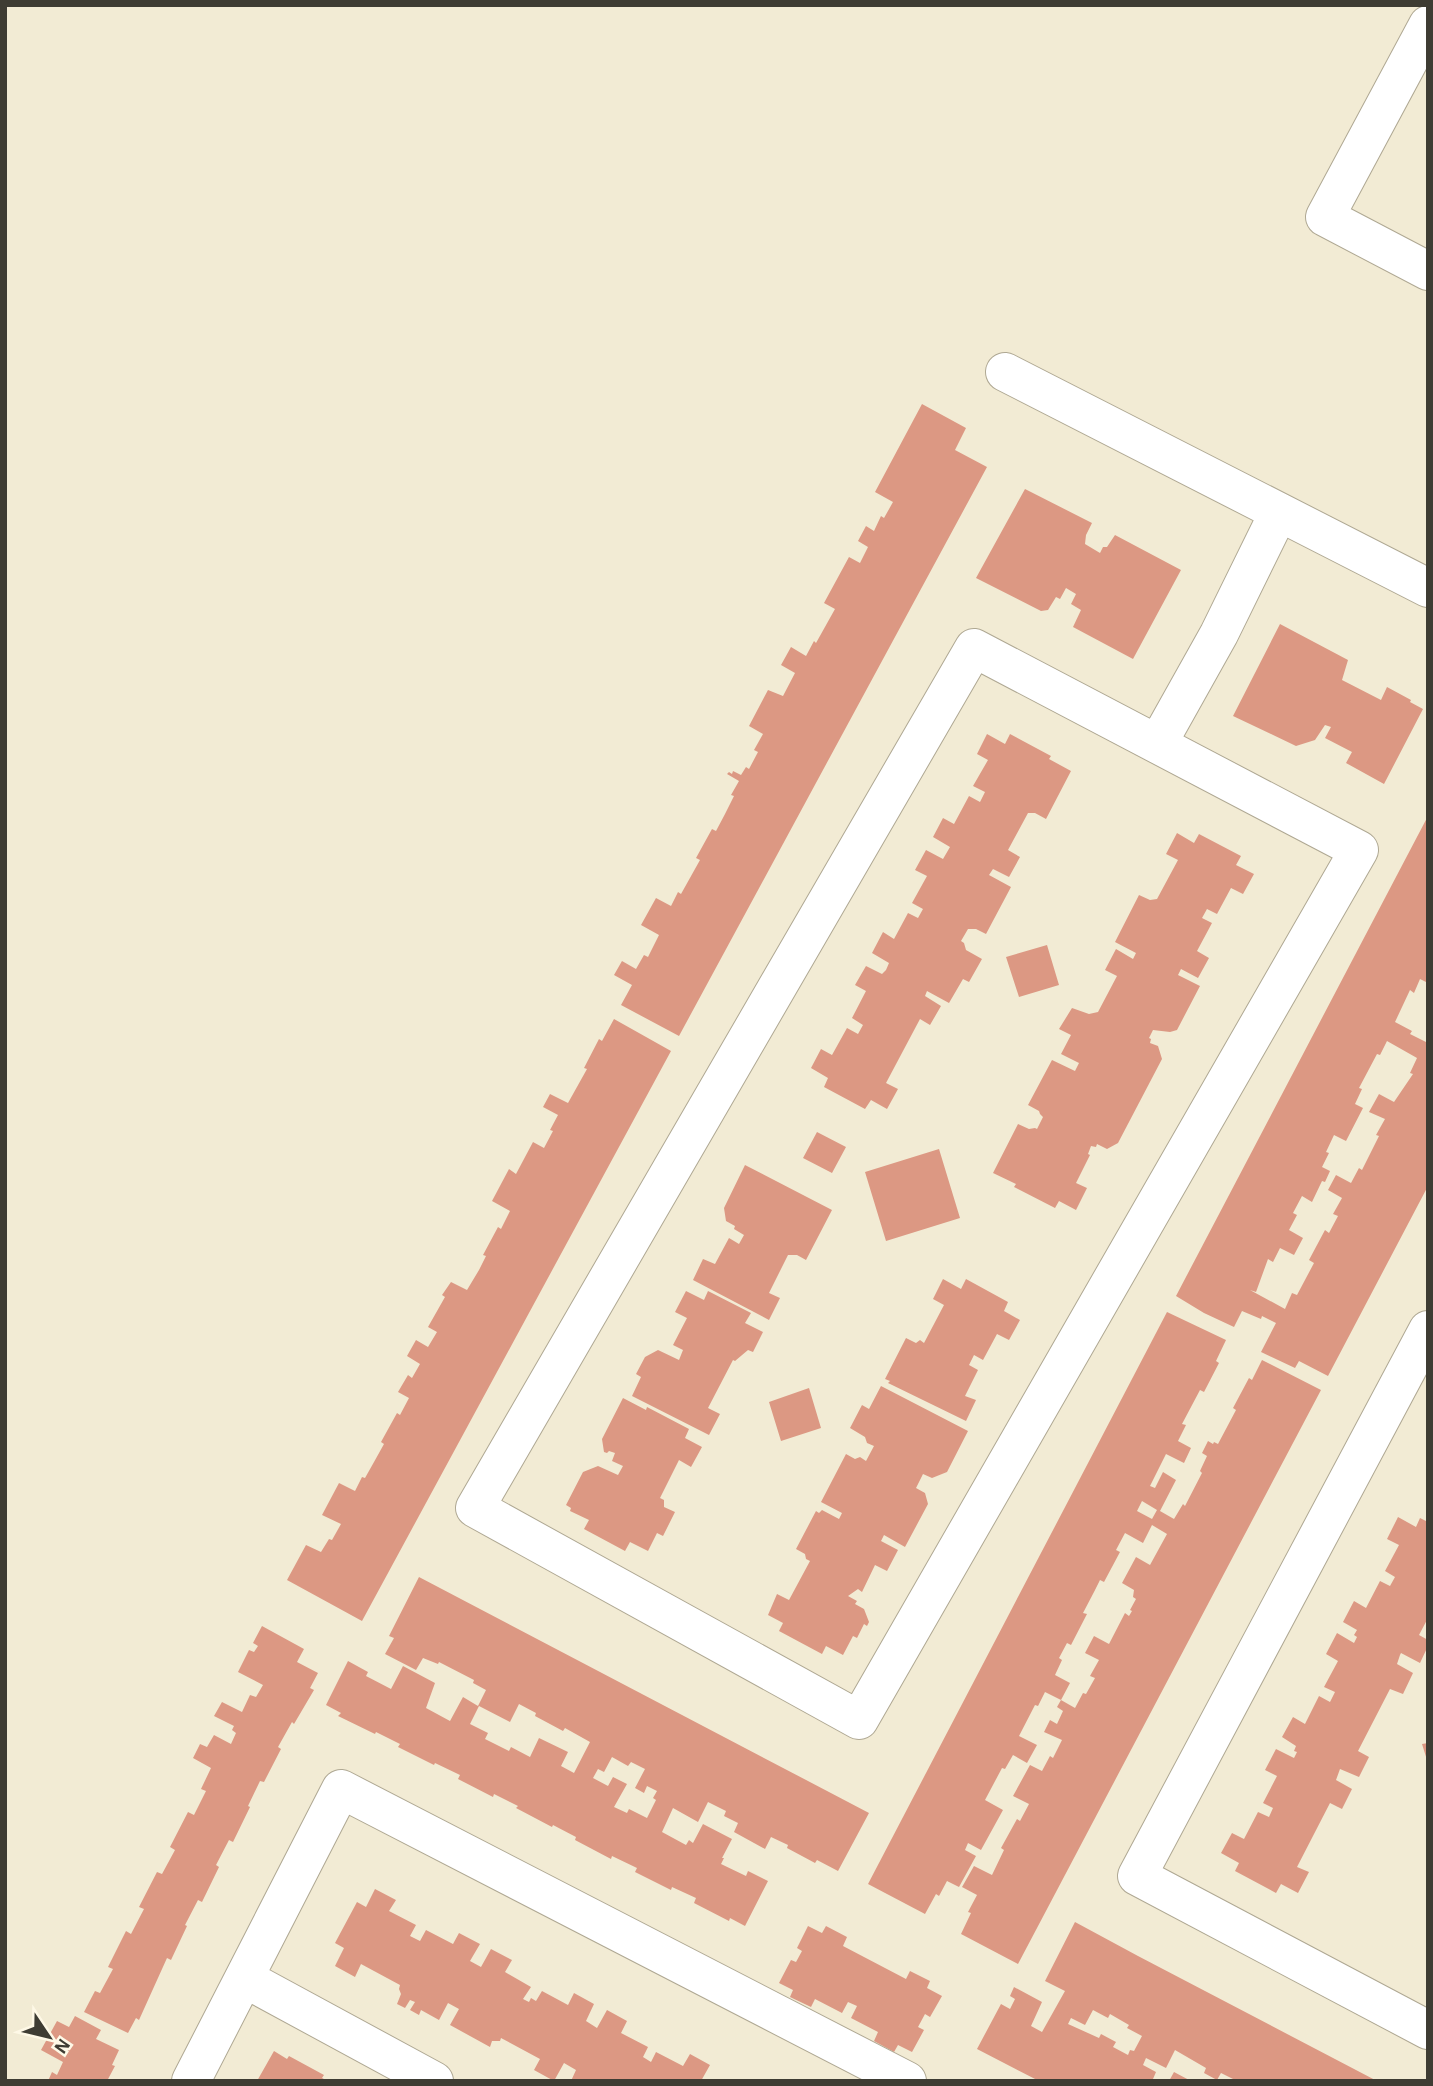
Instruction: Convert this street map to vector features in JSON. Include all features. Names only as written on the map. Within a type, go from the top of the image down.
[{"type":"street","points":[[1428,25],[1325,217],[1428,271]]},
{"type":"street","points":[[1005,372],[1428,588]]},
{"type":"street","points":[[1158,743],[1219,634],[1279,512]]},
{"type":"street","points":[[974,648],[1158,743],[1359,850],[859,1720],[475,1508],[974,648]]},
{"type":"street","points":[[1428,1329],[1137,1876],[1428,2030]]},
{"type":"street","points":[[191,2081],[341,1789],[907,2081]]},
{"type":"street","points":[[244,1978],[434,2081]]},
{"type":"building","points":[[922,404],[966,428],[955,450],[987,467],[679,1036],[621,1005],[632,985],[614,975],[622,961],[636,969],[644,955],[648,957],[659,935],[641,925],[656,898],[671,906],[678,892],[681,894],[700,860],[696,858],[712,829],[716,831],[739,781],[727,774],[732,774],[733,771],[741,775],[746,767],[749,769],[758,752],[754,750],[763,734],[749,726],[768,690],[783,696],[795,673],[781,665],[791,647],[806,656],[814,641],[816,643],[835,609],[824,603],[849,557],[860,563],[868,547],[858,541],[866,526],[874,531],[881,516],[884,518],[893,502],[875,492]]},
{"type":"building","points":[[1025,489],[1092,523],[1085,544],[1100,553],[1115,535],[1181,570],[1133,659],[1073,627],[1081,610],[1071,604],[1076,594],[1066,588],[1060,599],[1056,597],[1048,610],[1041,611],[976,578]]},
{"type":"building","points":[[1280,624],[1348,660],[1342,680],[1381,700],[1387,687],[1423,709],[1384,784],[1346,763],[1352,752],[1325,738],[1331,727],[1325,725],[1315,740],[1296,746],[1233,716]]},
{"type":"building","points":[[987,734],[1005,744],[1010,734],[1051,756],[1049,759],[1071,771],[1046,819],[1035,813],[1028,813],[1008,850],[1020,857],[1009,877],[993,869],[989,875],[1011,887],[986,934],[976,929],[968,929],[961,941],[966,950],[982,959],[969,982],[963,979],[949,1003],[927,991],[925,996],[941,1006],[930,1025],[920,1019],[886,1083],[898,1089],[887,1109],[871,1100],[865,1109],[824,1087],[828,1078],[811,1068],[821,1049],[832,1055],[847,1028],[858,1034],[863,1025],[852,1018],[866,991],[855,985],[866,966],[882,974],[886,970],[889,963],[872,953],[883,932],[894,939],[908,913],[918,918],[923,909],[912,903],[927,876],[915,870],[926,850],[943,859],[950,847],[933,837],[943,818],[954,824],[969,796],[980,802],[985,792],[973,786],[988,760],[977,754]]},
{"type":"building","points":[[1428,816],[1428,983],[1420,979],[1414,993],[1410,990],[1395,1022],[1428,1043],[1428,1186],[1328,1376],[1299,1361],[1295,1368],[1261,1352],[1276,1323],[1242,1311],[1234,1327],[1176,1296]],"holes":[[[1387,1041],[1417,1058],[1410,1073],[1413,1074],[1394,1102],[1379,1094],[1369,1112],[1385,1119],[1362,1170],[1359,1168],[1351,1183],[1336,1175],[1328,1190],[1342,1198],[1333,1214],[1338,1216],[1329,1233],[1325,1230],[1309,1260],[1314,1263],[1297,1295],[1292,1293],[1285,1309],[1250,1290],[1256,1292],[1268,1259],[1273,1262],[1280,1248],[1294,1255],[1303,1238],[1289,1230],[1297,1215],[1293,1213],[1302,1196],[1312,1202],[1322,1181],[1325,1182],[1330,1171],[1322,1167],[1329,1153],[1326,1152],[1334,1135],[1346,1141],[1363,1108],[1355,1104],[1362,1089],[1359,1088],[1377,1054],[1380,1055]]]},
{"type":"building","points":[[1177,833],[1194,843],[1199,834],[1241,856],[1236,865],[1254,874],[1243,894],[1231,888],[1217,914],[1207,909],[1202,918],[1212,923],[1197,951],[1209,958],[1198,978],[1181,969],[1178,975],[1200,986],[1177,1030],[1153,1030],[1150,1043],[1158,1046],[1162,1059],[1118,1143],[1107,1149],[1097,1144],[1096,1147],[1091,1146],[1090,1155],[1076,1183],[1087,1188],[1076,1210],[1059,1201],[1055,1208],[993,1173],[1018,1124],[1037,1129],[1043,1117],[1039,1111],[1028,1105],[1052,1060],[1075,1071],[1079,1063],[1061,1054],[1071,1035],[1059,1029],[1072,1008],[1089,1014],[1098,1012],[1117,976],[1105,970],[1116,949],[1133,959],[1136,953],[1115,942],[1139,895],[1150,900],[1157,899],[1178,860],[1166,854]]},
{"type":"building","points":[[1047,945],[1059,985],[1019,997],[1006,957]]},
{"type":"building","points":[[614,1019],[671,1051],[362,1621],[287,1580],[306,1545],[321,1552],[329,1539],[332,1540],[341,1524],[322,1515],[339,1483],[355,1491],[384,1444],[381,1442],[397,1413],[400,1415],[409,1398],[398,1392],[408,1375],[412,1378],[420,1364],[407,1356],[416,1340],[428,1347],[437,1332],[428,1327],[451,1282],[467,1290],[498,1227],[501,1229],[510,1211],[492,1201],[509,1169],[516,1174],[533,1142],[544,1148],[558,1115],[543,1107],[550,1094],[568,1103],[587,1069],[584,1068],[599,1039],[602,1041]]},
{"type":"building","points":[[817,1132],[846,1147],[832,1173],[803,1158]]},
{"type":"building","points":[[939,1149],[960,1218],[886,1241],[865,1172]]},
{"type":"building","points":[[745,1165],[832,1210],[806,1260],[797,1255],[788,1255],[769,1293],[780,1298],[769,1320],[693,1280],[703,1259],[715,1264],[729,1238],[739,1244],[744,1235],[726,1221],[724,1208]]},
{"type":"building","points":[[943,1279],[961,1289],[966,1279],[1008,1302],[1004,1311],[1020,1320],[1009,1340],[997,1334],[983,1360],[974,1355],[969,1365],[978,1370],[965,1396],[976,1400],[966,1421],[888,1383],[890,1381],[885,1379],[906,1338],[916,1343],[920,1340],[924,1343],[944,1305],[933,1299]]},
{"type":"building","points":[[686,1291],[704,1300],[708,1291],[751,1313],[745,1323],[763,1332],[753,1352],[748,1350],[733,1360],[708,1408],[720,1414],[709,1435],[632,1396],[641,1377],[636,1374],[645,1357],[658,1350],[679,1360],[683,1350],[673,1345],[687,1318],[675,1312]]},
{"type":"building","points":[[1167,1312],[1226,1340],[1216,1361],[1219,1363],[1204,1392],[1200,1390],[1182,1424],[1186,1425],[1178,1441],[1191,1448],[1184,1463],[1166,1454],[1150,1486],[1155,1488],[1163,1472],[1176,1480],[1160,1511],[1174,1519],[1183,1504],[1185,1506],[1202,1473],[1200,1471],[1207,1456],[1202,1453],[1208,1441],[1218,1444],[1236,1410],[1233,1408],[1262,1360],[1321,1390],[1018,1964],[961,1934],[977,1895],[962,1887],[974,1866],[992,1875],[1004,1850],[1001,1848],[1029,1804],[1013,1796],[1030,1765],[1042,1771],[1050,1756],[1053,1758],[1062,1740],[1044,1732],[1050,1720],[1057,1724],[1063,1711],[1057,1707],[1061,1700],[1045,1692],[1038,1706],[1035,1705],[1019,1736],[1037,1745],[1027,1763],[1013,1755],[1005,1769],[1002,1768],[985,1800],[1003,1810],[981,1850],[968,1843],[965,1850],[976,1856],[959,1887],[947,1881],[925,1914],[868,1884]],"holes":[[[1142,1501],[1157,1510],[1152,1519],[1137,1511]],[[1152,1525],[1167,1534],[1150,1565],[1136,1557],[1122,1583],[1134,1590],[1133,1597],[1136,1599],[1130,1610],[1132,1611],[1129,1616],[1125,1613],[1109,1644],[1094,1636],[1085,1653],[1099,1660],[1090,1676],[1095,1678],[1075,1708],[1061,1700],[1070,1683],[1055,1675],[1062,1660],[1059,1658],[1067,1643],[1071,1645],[1100,1580],[1104,1582],[1120,1552],[1116,1550],[1125,1533],[1143,1543]]]},
{"type":"building","points":[[881,1386],[968,1431],[947,1472],[932,1478],[923,1474],[916,1488],[925,1493],[928,1504],[905,1547],[884,1535],[881,1541],[898,1550],[887,1571],[875,1565],[862,1592],[858,1589],[848,1596],[864,1609],[869,1622],[867,1626],[864,1624],[857,1638],[853,1636],[843,1655],[826,1646],[822,1654],[779,1631],[783,1623],[768,1615],[777,1594],[789,1600],[810,1561],[796,1549],[816,1511],[819,1513],[822,1510],[839,1519],[842,1513],[821,1502],[846,1454],[866,1461],[874,1446],[850,1428],[862,1405],[869,1409]]},
{"type":"building","points":[[809,1388],[821,1428],[781,1441],[769,1402]]},
{"type":"building","points":[[623,1398],[689,1429],[685,1438],[702,1447],[691,1467],[679,1460],[660,1498],[664,1500],[664,1507],[675,1512],[663,1536],[657,1533],[648,1551],[630,1542],[625,1551],[584,1529],[589,1520],[570,1511],[571,1508],[566,1505],[583,1472],[598,1466],[618,1475],[623,1466],[612,1461],[615,1453],[604,1452],[602,1439]]},
{"type":"building","points":[[1398,1517],[1416,1527],[1420,1518],[1428,1522],[1428,1618],[1419,1635],[1428,1640],[1428,1646],[1420,1663],[1401,1653],[1397,1664],[1413,1673],[1403,1694],[1390,1689],[1358,1751],[1369,1757],[1359,1777],[1340,1769],[1336,1780],[1352,1789],[1342,1809],[1330,1803],[1297,1867],[1309,1872],[1298,1893],[1281,1884],[1276,1893],[1235,1871],[1239,1863],[1221,1853],[1232,1833],[1244,1839],[1258,1812],[1269,1817],[1273,1808],[1263,1803],[1277,1776],[1265,1770],[1276,1749],[1294,1758],[1296,1746],[1282,1737],[1293,1717],[1305,1724],[1319,1696],[1330,1702],[1335,1692],[1324,1687],[1338,1661],[1326,1654],[1337,1633],[1354,1643],[1357,1630],[1343,1622],[1354,1601],[1366,1608],[1380,1581],[1390,1586],[1395,1577],[1385,1571],[1399,1545],[1387,1539]]},
{"type":"building","points":[[419,1577],[869,1813],[838,1871],[817,1860],[815,1863],[771,1837],[765,1849],[734,1832],[738,1823],[724,1816],[726,1811],[708,1802],[698,1822],[673,1808],[662,1832],[686,1845],[689,1840],[693,1843],[703,1824],[732,1839],[721,1864],[746,1876],[748,1871],[768,1881],[745,1926],[730,1918],[729,1921],[694,1903],[696,1898],[672,1887],[671,1890],[635,1872],[637,1868],[612,1856],[611,1859],[575,1840],[576,1837],[516,1808],[518,1806],[458,1779],[460,1775],[435,1763],[434,1765],[398,1747],[400,1744],[338,1716],[341,1713],[326,1705],[348,1661],[368,1672],[366,1676],[391,1689],[403,1666],[435,1683],[426,1708],[450,1721],[463,1697],[478,1706],[486,1690],[473,1683],[474,1680],[439,1662],[438,1664],[423,1658],[416,1670],[385,1654],[394,1638],[389,1636]],"holes":[[[519,1704],[563,1731],[565,1728],[590,1742],[574,1773],[561,1766],[568,1752],[539,1738],[530,1757],[511,1747],[509,1751],[485,1739],[488,1733],[470,1724],[479,1706],[510,1722]],[[612,1757],[628,1766],[631,1762],[645,1769],[635,1788],[644,1793],[647,1786],[657,1791],[653,1798],[656,1800],[647,1818],[629,1809],[627,1813],[614,1807],[627,1784],[613,1777],[608,1786],[593,1778],[598,1769],[604,1772]]]},
{"type":"building","points":[[262,1626],[304,1649],[297,1662],[318,1673],[310,1688],[314,1690],[278,1747],[281,1749],[264,1782],[260,1781],[233,1842],[229,1840],[216,1865],[219,1867],[202,1902],[198,1900],[171,1960],[167,1958],[139,2020],[136,2018],[128,2033],[84,2012],[95,1991],[100,1993],[113,1969],[108,1967],[126,1931],[131,1934],[144,1909],[139,1907],[157,1872],[162,1874],[175,1850],[170,1847],[188,1812],[194,1815],[206,1791],[201,1789],[211,1768],[193,1758],[200,1744],[207,1747],[214,1735],[231,1744],[236,1733],[232,1730],[234,1726],[214,1716],[222,1702],[242,1712],[250,1695],[256,1697],[263,1685],[238,1672],[249,1650],[254,1652],[258,1646],[253,1643]]},
{"type":"building","points":[[1428,1743],[1428,1760],[1427,1760],[1422,1744]]},
{"type":"building","points":[[375,1889],[396,1900],[389,1911],[416,1925],[410,1936],[420,1941],[426,1930],[453,1944],[459,1933],[480,1944],[470,1961],[481,1967],[491,1949],[512,1960],[505,1972],[531,1987],[523,1999],[529,2002],[531,1998],[536,2001],[542,1991],[568,2005],[574,1993],[594,2004],[586,2021],[597,2028],[607,2010],[627,2021],[621,2033],[648,2047],[643,2057],[651,2062],[656,2052],[683,2066],[690,2054],[710,2065],[701,2081],[571,2081],[576,2070],[564,2063],[554,2081],[534,2070],[540,2059],[501,2038],[500,2041],[492,2041],[490,2047],[450,2025],[459,2009],[448,2003],[439,2020],[421,2010],[419,2015],[410,2010],[415,2002],[410,2000],[405,2008],[397,2004],[401,1994],[400,1985],[361,1964],[355,1977],[335,1966],[344,1948],[335,1943],[357,1902],[366,1907]]},
{"type":"building","points":[[1075,1922],[1377,2081],[1237,2081],[1221,2073],[1217,2080],[1204,2073],[1206,2068],[1175,2050],[1166,2068],[1146,2058],[1143,2065],[1156,2072],[1153,2079],[1158,2081],[1039,2081],[977,2049],[1001,2004],[1010,2009],[1015,1999],[1010,1996],[1014,1987],[1042,2002],[1031,2026],[1042,2032],[1065,1991],[1045,1981]],"holes":[[[1093,2010],[1108,2018],[1110,2014],[1142,2036],[1134,2051],[1130,2050],[1128,2055],[1113,2047],[1116,2042],[1101,2034],[1099,2038],[1068,2024],[1071,2018],[1085,2025]]]},
{"type":"building","points":[[808,1926],[822,1933],[826,1926],[847,1937],[843,1946],[906,1979],[910,1971],[930,1981],[927,1988],[942,1996],[930,2017],[925,2014],[918,2027],[924,2030],[912,2052],[898,2045],[894,2052],[874,2041],[878,2032],[851,2018],[857,2006],[848,2002],[842,2013],[815,1999],[811,2007],[790,1997],[793,1990],[779,1983],[791,1960],[796,1962],[802,1951],[797,1948]]},
{"type":"building","points":[[75,2016],[101,2030],[96,2039],[119,2050],[107,2081],[48,2081],[52,2072],[57,2075],[63,2062],[41,2050],[57,2021],[69,2027]]},
{"type":"building","points":[[274,2051],[324,2075],[322,2078],[328,2081],[257,2081]]},
{"type":"building","points":[[1174,2072],[1191,2081],[1169,2081]]}]
